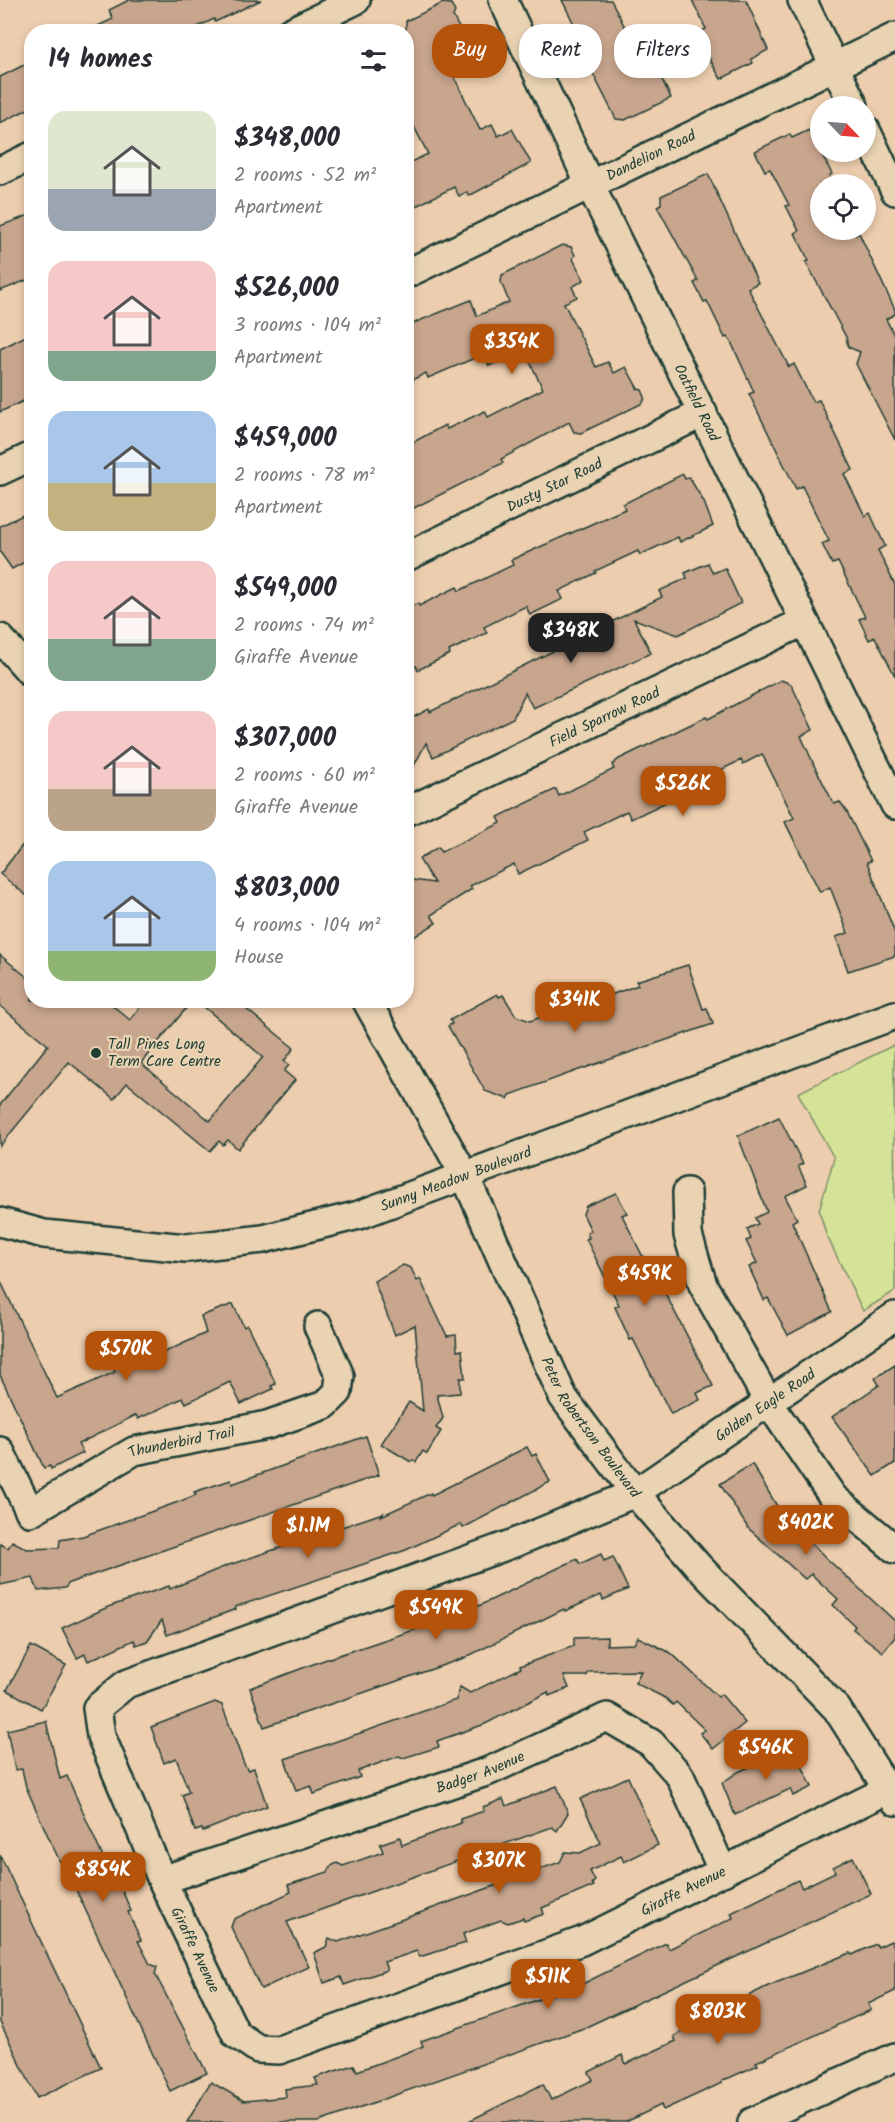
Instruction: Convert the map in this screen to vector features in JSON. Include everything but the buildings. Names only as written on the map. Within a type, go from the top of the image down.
[{"type":"street","points":[[306,24],[356,0]]},
{"type":"street","name":"Oatfield Road","points":[[503,0],[590,185],[895,805]]},
{"type":"street","points":[[802,0],[849,96]]},
{"type":"street","name":"Dandelion Road","points":[[414,270],[895,37]]},
{"type":"street","points":[[876,151],[895,191]]},
{"type":"street","points":[[0,171],[24,160]]},
{"type":"street","name":"Dusty Star Road","points":[[414,553],[703,413]]},
{"type":"street","points":[[0,471],[24,460]]},
{"type":"street","name":"Field Sparrow Road","points":[[414,808],[803,622]]},
{"type":"street","points":[[0,638],[24,665]]},
{"type":"street","name":"Peter Robertson Boulevard","points":[[370,1008],[465,1176],[563,1398],[635,1493],[699,1567],[837,1709],[893,1792]]},
{"type":"street","name":"Sunny Meadow Boulevard","points":[[0,1222],[44,1234],[186,1248],[263,1239],[359,1215],[895,1015]]},
{"type":"street","points":[[687,1192],[688,1235],[703,1285],[769,1403],[833,1497],[895,1549]]},
{"type":"street","name":"Golden Eagle Road","points":[[635,1493],[895,1316]]},
{"type":"street","name":"Thunderbird Trail","points":[[0,1451],[30,1512],[134,1451],[267,1425],[325,1405],[338,1392],[340,1376],[318,1326]]},
{"type":"street","name":"Giraffe Avenue","points":[[635,1493],[514,1542],[126,1684],[97,1708],[101,1736],[162,1880],[236,2034],[258,2049],[279,2050],[582,1941],[893,1792]]},
{"type":"street","name":"Badger Avenue","points":[[162,1880],[489,1771],[607,1717],[651,1743],[680,1776],[723,1872]]},
{"type":"street","points":[[752,2122],[802,2112],[895,2057]]},
{"type":"green space","points":[[894,1045],[895,1291],[863,1311],[826,1234],[819,1210],[834,1158],[798,1093]]},
{"type":"place","name":"Tall Pines Long Term Care Centre","points":[[96,1053]]}]
